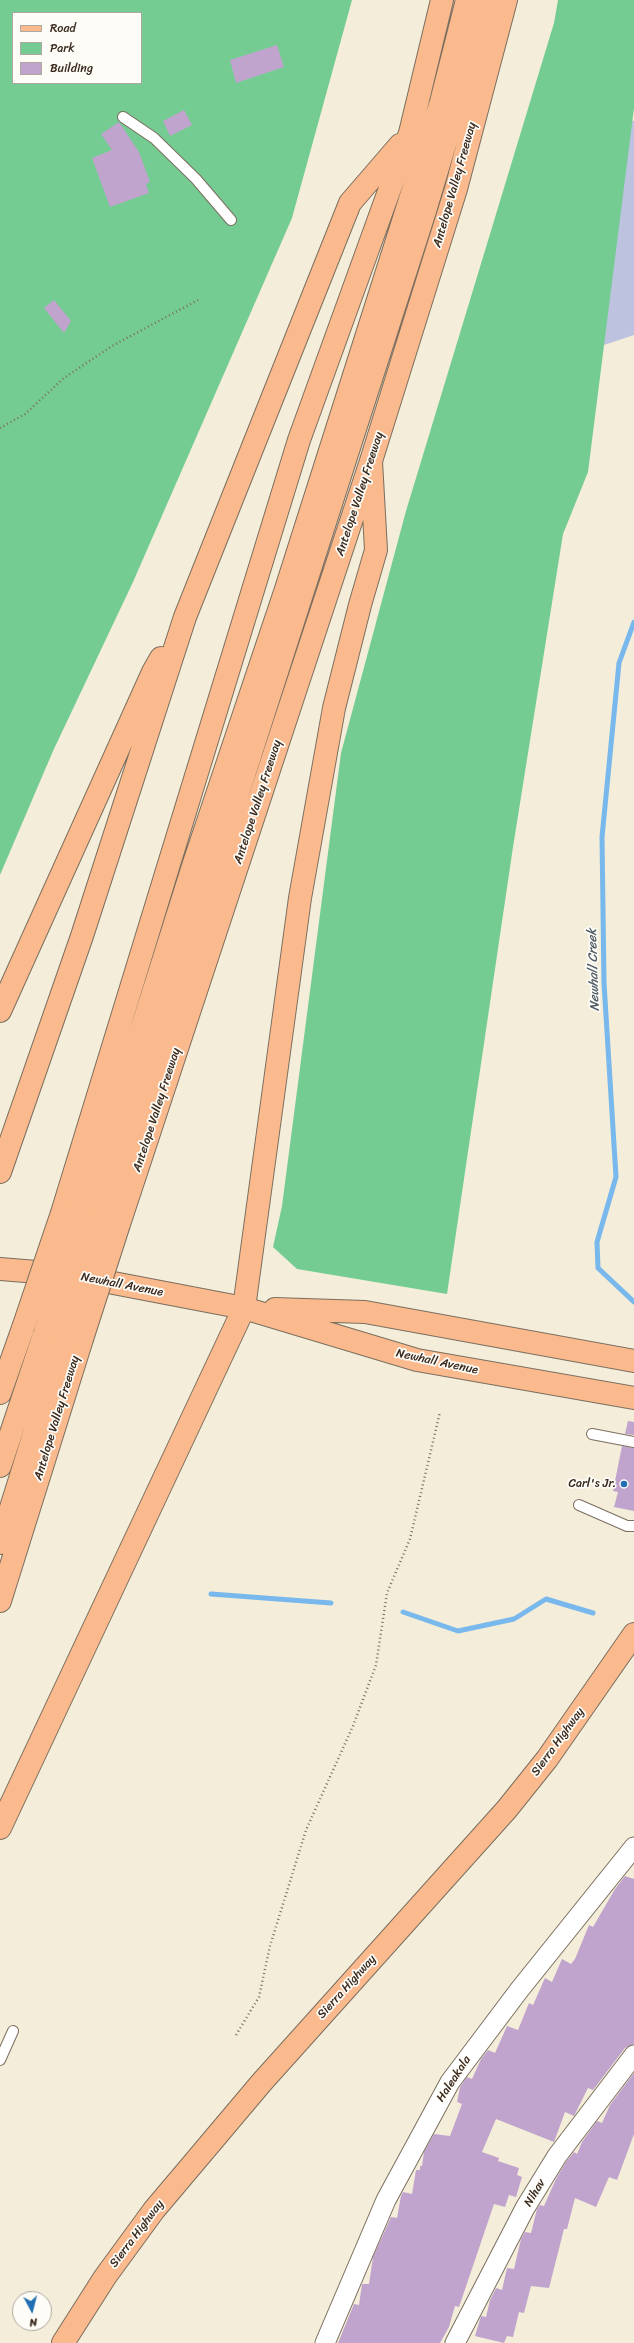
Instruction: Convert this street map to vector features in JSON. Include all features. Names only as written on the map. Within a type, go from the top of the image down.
[{"type":"main road","name":"Antelope Valley Freeway","points":[[0,1601],[91,1218],[299,440],[410,134],[442,0]]},
{"type":"main road","points":[[0,1543],[64,1335],[91,1218],[194,863],[286,589],[441,102],[467,0]]},
{"type":"main road","points":[[91,1218],[425,211],[456,107],[484,0]]},
{"type":"main road","name":"Antelope Valley Freeway","points":[[0,1393],[23,1328],[91,1218],[371,461],[456,189],[506,0]]},
{"type":"main road","points":[[0,1172],[82,936],[186,617],[350,203],[410,134]]},
{"type":"main road","points":[[0,1828],[244,1308],[300,898],[334,708],[376,550],[371,461]]},
{"type":"main road","points":[[0,1011],[153,672],[186,617]]},
{"type":"main road","name":"Newhall Avenue","points":[[0,1262],[244,1308],[417,1360],[634,1398]]},
{"type":"main road","points":[[0,1270],[64,1274]]},
{"type":"main road","name":"Newhall Avenue","points":[[244,1308],[365,1312],[634,1361]]},
{"type":"main road","points":[[0,1466],[64,1335]]},
{"type":"main road","name":"Sierra Highway","points":[[63,2343],[105,2277],[154,2210],[262,2082],[502,1815],[547,1759],[634,1634]]},
{"type":"street","name":"Haleakala","points":[[325,2343],[386,2200],[450,2082],[520,1989],[634,1847]]},
{"type":"street","name":"Nihav","points":[[455,2343],[525,2208],[557,2156],[634,2055]]},
{"type":"lane","points":[[123,117],[154,138],[196,179],[231,220]]},
{"type":"lane","points":[[592,1434],[634,1442]]},
{"type":"lane","points":[[579,1505],[627,1526],[634,1526]]},
{"type":"lane","points":[[0,2060],[13,2031]]},
{"type":"path","points":[[0,428],[25,414],[64,378],[112,346],[200,299]]},
{"type":"path","points":[[236,2035],[259,1998],[270,1946],[306,1830],[353,1726],[376,1665],[387,1593],[410,1538],[440,1412]]},
{"type":"shaded area","points":[[630,120],[634,121],[634,335],[601,346]]},
{"type":"green space","points":[[0,0],[352,0],[292,218],[133,582],[53,751],[0,875]]},
{"type":"green space","points":[[558,0],[634,0],[634,108],[588,472],[563,534],[513,847],[447,1294],[297,1269],[273,1247],[282,1206],[341,753],[406,511],[554,23]]},
{"type":"building","points":[[277,45],[284,67],[236,83],[230,60]]},
{"type":"building","points":[[184,110],[192,125],[170,136],[163,121]]},
{"type":"building","points":[[119,122],[139,152],[150,182],[146,184],[149,193],[110,207],[92,158],[112,150],[101,134]]},
{"type":"building","points":[[54,300],[71,321],[64,333],[44,308]]},
{"type":"building","points":[[628,1421],[634,1422],[634,1435],[625,1434]]},
{"type":"building","name":"Carl's Jr.","points":[[622,1446],[634,1448],[634,1511],[614,1507],[618,1492],[613,1491]]},
{"type":"building","points":[[625,1876],[634,1879],[634,2044],[625,2048],[593,2090],[588,2088],[574,2116],[565,2112],[554,2142],[496,2119],[482,2152],[499,2158],[498,2161],[519,2168],[517,2175],[522,2177],[516,2197],[509,2195],[505,2207],[494,2204],[459,2307],[455,2306],[449,2327],[440,2343],[338,2343],[354,2304],[359,2305],[362,2284],[369,2284],[373,2257],[391,2217],[397,2218],[401,2196],[403,2192],[412,2194],[416,2170],[420,2170],[420,2166],[422,2166],[424,2152],[434,2134],[450,2136],[462,2104],[457,2102],[460,2087],[467,2077],[472,2079],[481,2059],[488,2050],[495,2053],[507,2026],[518,2030],[529,2003],[533,2005],[545,1978],[552,1982],[562,1959],[571,1964],[575,1959],[589,1925],[593,1927],[615,1889]]},
{"type":"building","points":[[634,2073],[634,2134],[617,2180],[609,2177],[596,2207],[575,2198],[567,2229],[564,2229],[549,2288],[531,2286],[524,2313],[519,2312],[513,2337],[507,2336],[504,2343],[475,2336],[481,2316],[486,2317],[490,2300],[496,2288],[502,2290],[507,2268],[514,2269],[521,2239],[525,2232],[531,2233],[537,2209],[540,2205],[544,2206],[556,2179],[566,2162],[574,2152],[577,2154],[582,2142],[597,2121],[602,2123],[610,2105]]},
{"type":"waterway","name":"Newhall Creek","points":[[634,622],[619,663],[602,837],[604,983],[616,1177],[597,1242],[598,1268],[634,1302]]},
{"type":"waterway","points":[[211,1594],[331,1603]]},
{"type":"waterway","points":[[403,1612],[458,1631],[514,1619],[546,1599],[593,1613]]},
{"type":"place","name":"Carl's Jr.","points":[[624,1484]]}]
